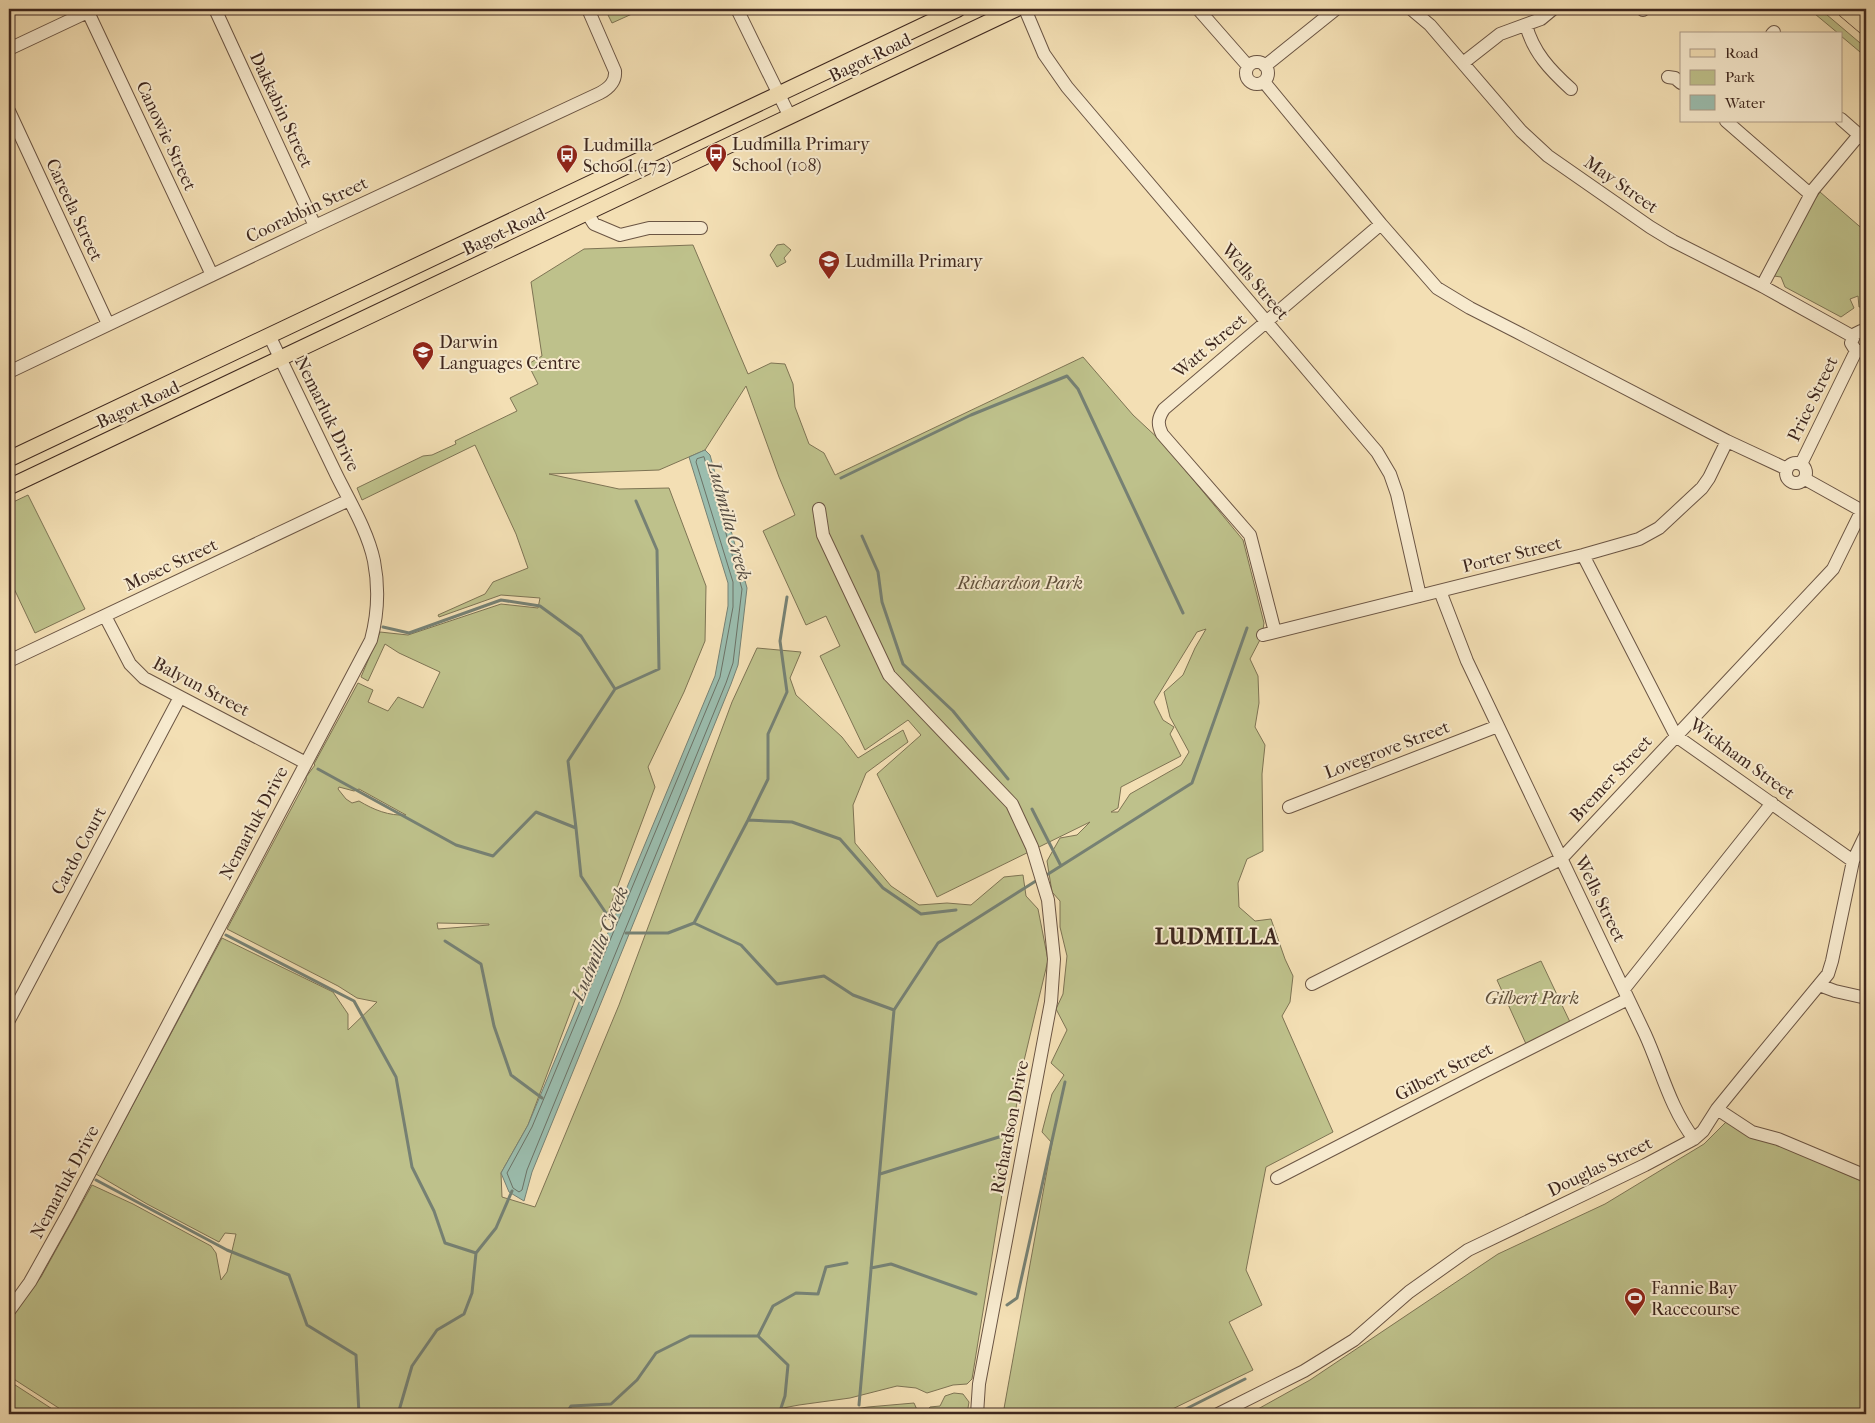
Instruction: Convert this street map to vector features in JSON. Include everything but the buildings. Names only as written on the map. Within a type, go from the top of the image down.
[{"type":"highway","points":[[1846,9],[1866,26]]},
{"type":"main road","name":"Bagot Road","points":[[9,459],[958,9]]},
{"type":"main road","name":"Bagot Road","points":[[9,487],[1016,9]]},
{"type":"street","name":"Dakkabin Street","points":[[215,9],[315,226]]},
{"type":"street","name":"Coorabbin Street","points":[[9,372],[212,274],[608,88],[616,76],[614,65],[588,9]]},
{"type":"street","points":[[737,9],[790,117]]},
{"type":"street","name":"Wells Street","points":[[1025,9],[1044,54],[1062,81],[1377,452],[1387,468],[1397,494],[1420,596]]},
{"type":"street","points":[[1198,9],[1248,66]]},
{"type":"street","points":[[1265,66],[1336,9]]},
{"type":"street","name":"May Street","points":[[1412,9],[1430,25],[1521,131],[1548,156],[1650,227],[1852,336]]},
{"type":"street","points":[[1463,63],[1500,34],[1541,19],[1553,9]]},
{"type":"street","points":[[9,49],[91,10]]},
{"type":"street","name":"Canowie Street","points":[[91,10],[212,274]]},
{"type":"street","points":[[1526,25],[1532,42],[1544,62],[1571,89]]},
{"type":"street","points":[[1256,62],[1265,66],[1268,73],[1264,82],[1257,85],[1249,82],[1245,76],[1248,66],[1256,62]]},
{"type":"street","points":[[1668,77],[1675,78],[1680,82]]},
{"type":"street","points":[[1264,82],[1430,282],[1453,298],[1727,441],[1787,469]]},
{"type":"street","name":"Careela Street","points":[[9,111],[108,324]]},
{"type":"street","points":[[1762,286],[1810,194],[1863,138],[1842,120]]},
{"type":"street","points":[[1727,122],[1810,194]]},
{"type":"street","points":[[587,213],[594,224],[620,235],[649,228],[701,228]]},
{"type":"street","name":"Watt Street","points":[[1269,634],[1250,535],[1162,434],[1158,427],[1158,420],[1164,409],[1381,224]]},
{"type":"street","points":[[1861,351],[1851,343],[1852,336],[1858,332],[1866,332]]},
{"type":"street","name":"Nemarluk Drive","points":[[9,1311],[30,1282],[74,1204],[371,640],[375,624],[377,591],[373,559],[360,523],[269,335]]},
{"type":"street","name":"Price Street","points":[[1801,464],[1861,351]]},
{"type":"street","name":"Porter Street","points":[[1269,634],[1583,555],[1639,539],[1659,528],[1702,488],[1727,441]]},
{"type":"street","points":[[1792,463],[1801,464],[1807,472],[1805,479],[1798,484],[1792,482],[1786,475],[1787,469],[1792,463]]},
{"type":"street","points":[[1805,479],[1864,511]]},
{"type":"street","name":"Mosec Street","points":[[9,661],[349,500]]},
{"type":"street","name":"Richardson Drive","points":[[819,509],[823,535],[889,675],[1012,804],[1032,847],[1048,900],[1054,958],[1051,1002],[984,1359],[977,1414]]},
{"type":"street","name":"Bremer Street","points":[[1312,984],[1561,859],[1833,570],[1864,511]]},
{"type":"street","name":"Wickham Street","points":[[1583,555],[1676,736],[1853,860]]},
{"type":"street","name":"Wells Street","points":[[1440,591],[1467,661],[1654,1053],[1667,1090],[1694,1139]]},
{"type":"street","name":"Balyun Street","points":[[105,616],[136,672],[306,763]]},
{"type":"street","name":"Cardo Court","points":[[9,1020],[180,697]]},
{"type":"street","name":"Lovegrove Street","points":[[1288,807],[1498,726]]},
{"type":"street","name":"Gilbert Street","points":[[1277,1178],[1626,994],[1772,803]]},
{"type":"street","name":"Douglas Street","points":[[1218,1414],[1304,1371],[1354,1340],[1409,1292],[1468,1250],[1645,1165],[1694,1139],[1830,969],[1853,860],[1866,834]]},
{"type":"street","points":[[1819,985],[1835,991],[1866,998]]},
{"type":"street","points":[[1717,1109],[1752,1132],[1778,1138],[1866,1176]]},
{"type":"green space","points":[[605,9],[643,9],[612,23]]},
{"type":"green space","points":[[1809,9],[1820,9],[1866,48],[1866,57],[1842,37],[1842,32],[1837,32]]},
{"type":"green space","points":[[1820,192],[1866,232],[1866,307],[1859,307],[1858,296],[1850,299],[1854,308],[1841,317],[1785,287],[1781,277],[1774,276],[1805,214]]},
{"type":"green space","points":[[784,244],[791,250],[784,258],[786,262],[777,267],[770,255],[777,245]]},
{"type":"green space","name":"Richardson Park","points":[[693,245],[748,374],[771,363],[785,364],[793,384],[795,407],[809,444],[824,453],[835,475],[1083,357],[1133,415],[1162,442],[1243,540],[1264,623],[1262,636],[1250,659],[1258,676],[1259,703],[1255,727],[1265,745],[1262,774],[1263,851],[1247,859],[1238,883],[1239,907],[1255,921],[1271,919],[1293,976],[1290,1002],[1282,1016],[1333,1132],[1266,1167],[1246,1270],[1262,1305],[1229,1322],[1253,1370],[1162,1414],[1003,1414],[1052,1143],[1042,1132],[1052,1094],[1064,1075],[1051,1063],[1067,1030],[1056,1009],[1063,994],[1067,956],[1060,927],[1060,901],[1052,892],[1047,861],[1060,838],[1077,835],[1090,822],[937,897],[877,774],[921,735],[908,720],[865,750],[820,656],[840,646],[826,616],[806,625],[763,531],[795,515],[746,386],[705,450],[659,470],[549,474],[619,489],[669,488],[706,586],[705,641],[684,692],[648,767],[655,787],[528,1125],[501,1173],[502,1197],[535,1207],[619,1005],[732,702],[757,648],[801,652],[790,678],[796,695],[842,737],[858,758],[903,730],[908,742],[866,773],[853,805],[855,843],[891,886],[919,905],[947,903],[971,905],[1004,877],[1023,875],[1026,896],[1038,909],[1048,960],[1023,1065],[972,1379],[967,1384],[953,1385],[927,1393],[916,1388],[897,1386],[850,1398],[751,1414],[68,1414],[9,1376],[9,1319],[41,1277],[92,1185],[133,1204],[211,1246],[216,1253],[221,1280],[227,1272],[236,1234],[225,1233],[219,1242],[147,1204],[96,1174],[222,938],[333,992],[348,1014],[348,1030],[377,1002],[357,998],[338,986],[227,929],[306,781],[306,777],[315,765],[358,683],[373,690],[368,702],[388,711],[398,697],[423,708],[440,672],[399,653],[385,644],[368,681],[361,677],[380,632],[408,635],[501,604],[538,608],[540,598],[501,595],[439,617],[438,615],[485,594],[493,582],[528,568],[516,534],[475,445],[362,500],[357,488],[423,456],[432,455],[456,444],[455,441],[517,411],[510,398],[538,384],[528,364],[542,356],[531,282],[584,249]],"holes":[[[1206,629],[1183,675],[1164,692],[1170,717],[1189,752],[1181,765],[1130,794],[1118,812],[1111,812],[1118,808],[1121,787],[1181,756],[1170,734],[1174,727],[1163,720],[1154,702],[1197,632]],[[339,787],[354,791],[359,789],[406,815],[382,812],[359,801],[352,803],[338,789]],[[437,923],[489,924],[489,925],[438,929]]]},
{"type":"green space","points":[[28,495],[85,609],[35,633],[9,578],[9,504]]},
{"type":"green space","name":"Gilbert Park","points":[[1541,961],[1570,1022],[1526,1044],[1497,980]]},
{"type":"green space","name":"Fannie Bay Racecourse","points":[[1726,1122],[1866,1183],[1866,1414],[1249,1414],[1310,1380],[1498,1254],[1605,1204],[1704,1144]]},
{"type":"green space","points":[[9,1381],[60,1414],[9,1414]]},
{"type":"green space","points":[[954,1393],[963,1394],[969,1402],[967,1414],[924,1414],[930,1407],[940,1406],[945,1396]]},
{"type":"green space","points":[[914,1403],[919,1414],[820,1414],[868,1407]]},
{"type":"water","points":[[705,450],[710,455],[747,588],[738,665],[532,1172],[524,1201],[509,1192],[501,1173],[528,1125],[715,676],[728,606],[728,583],[689,457]]},
{"type":"waterway","points":[[841,478],[971,415],[1067,376],[1078,389],[1183,613]]},
{"type":"waterway","points":[[615,689],[659,669],[657,550],[636,501]]},
{"type":"waterway","points":[[862,536],[878,572],[882,602],[903,664],[953,711],[1008,779]]},
{"type":"waterway","points":[[694,923],[768,779],[768,734],[787,692],[780,641],[787,597]]},
{"type":"waterway","points":[[383,627],[409,633],[501,600],[540,606],[581,636],[615,689],[568,761],[576,828]]},
{"type":"waterway","points":[[1045,876],[1192,783],[1247,628]]},
{"type":"waterway","points":[[318,769],[456,845],[493,856],[536,812],[576,828],[581,876],[614,925]]},
{"type":"waterway","points":[[1032,809],[1061,866]]},
{"type":"waterway","points":[[748,820],[792,822],[840,839],[883,888],[921,914],[956,910]]},
{"type":"waterway","points":[[859,1405],[894,1010],[938,943],[1039,879]]},
{"type":"waterway","points":[[626,933],[668,933],[694,923],[741,945],[777,984],[824,976],[853,995],[894,1010]]},
{"type":"waterway","points":[[226,935],[354,1001],[396,1077],[412,1167],[434,1211],[445,1243],[476,1253]]},
{"type":"waterway","points":[[445,941],[481,964],[494,1026],[511,1075],[542,1098]]},
{"type":"waterway","points":[[1007,1305],[1017,1298],[1065,1082]]},
{"type":"waterway","points":[[880,1174],[1015,1132]]},
{"type":"waterway","points":[[96,1180],[227,1250],[289,1275],[307,1325],[356,1355],[359,1414]]},
{"type":"waterway","name":"Ludmilla Creek","points":[[398,1414],[412,1366],[437,1330],[464,1314],[472,1293],[476,1253],[496,1228],[512,1191]]},
{"type":"waterway","points":[[758,1336],[773,1306],[796,1293],[818,1294],[826,1267],[847,1263]]},
{"type":"waterway","points":[[871,1268],[891,1264],[976,1294]]},
{"type":"waterway","points":[[566,1414],[571,1406],[611,1404],[637,1380],[656,1353],[690,1336],[758,1336],[788,1365],[785,1396],[779,1414]]},
{"type":"waterway","points":[[1176,1414],[1245,1379]]},
{"type":"place","name":"Ludmilla Primary School (108)","points":[[716,173]]},
{"type":"place","name":"Ludmilla School (172)","points":[[567,174]]},
{"type":"place","name":"Ludmilla Primary","points":[[829,280]]},
{"type":"place","name":"Darwin Languages Centre","points":[[423,371]]},
{"type":"place","name":"Fannie Bay Racecourse","points":[[1635,1317]]},
{"type":"district","name":"LUDMILLA","points":[[1217,937]]}]
